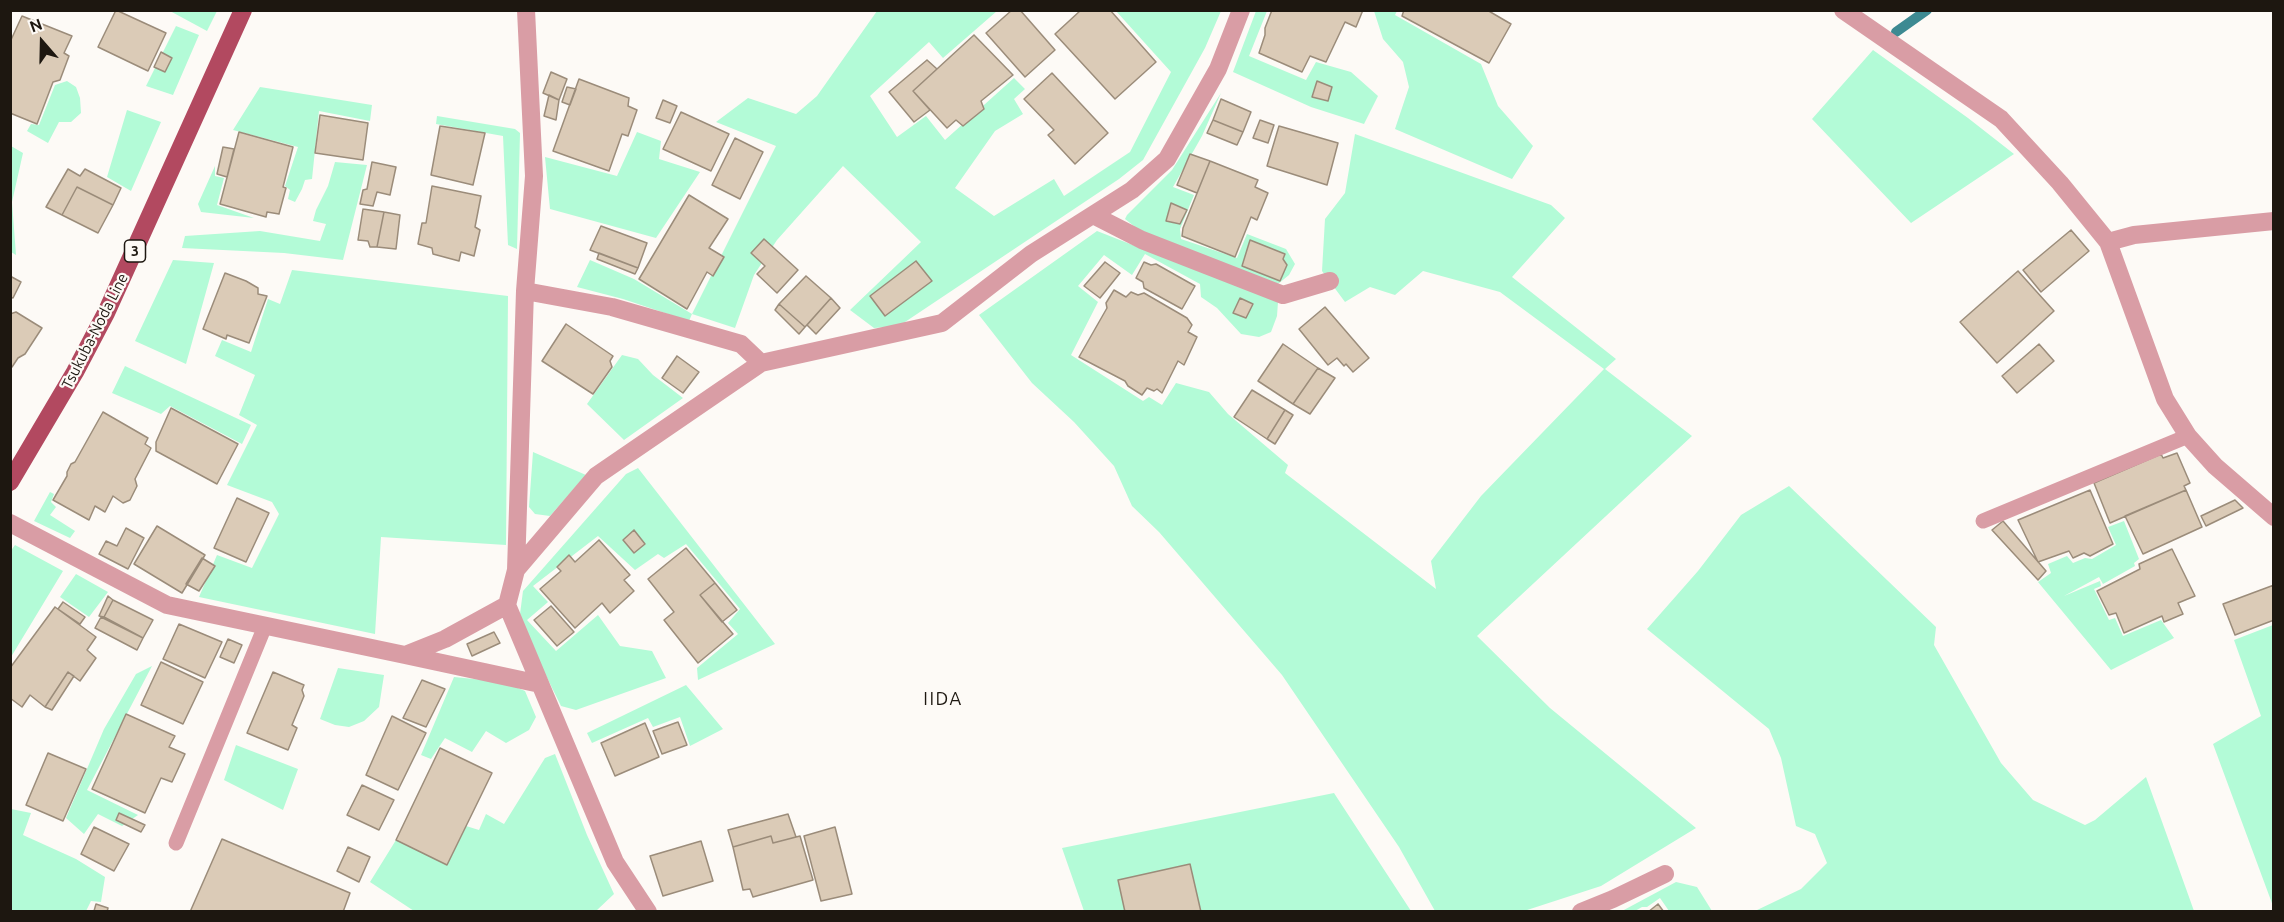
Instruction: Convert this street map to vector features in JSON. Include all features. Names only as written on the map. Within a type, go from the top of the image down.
[{"type":"main road","name":"Tsukuba-Noda Line","points":[[10,482],[75,372],[106,313],[243,10]]},
{"type":"street","points":[[526,10],[534,176],[525,291],[516,570],[507,605],[615,862],[648,912]]},
{"type":"street","points":[[516,570],[596,476],[761,363],[942,323],[1031,254],[1132,190],[1167,159],[1218,69],[1241,10]]},
{"type":"street","points":[[1843,10],[2001,119],[2060,183],[2108,242],[2165,399],[2188,436],[2215,466],[2274,517]]},
{"type":"street","points":[[1094,215],[1142,240],[1283,295],[1330,281]]},
{"type":"street","points":[[2108,242],[2134,235],[2274,221]]},
{"type":"street","points":[[525,291],[612,307],[741,344],[761,363]]},
{"type":"street","points":[[10,523],[167,605],[540,684]]},
{"type":"street","points":[[405,655],[445,639],[507,605]]},
{"type":"street","points":[[1581,912],[1665,874]]},
{"type":"lane","points":[[1983,521],[2188,436]]},
{"type":"lane","points":[[176,843],[265,626]]},
{"type":"green space","points":[[170,10],[217,11],[207,31]]},
{"type":"green space","points":[[877,11],[997,11],[943,58],[929,42],[870,96],[897,137],[926,116],[945,140],[1014,78],[1025,89],[1014,99],[1023,114],[995,131],[955,188],[994,216],[1054,179],[1064,196],[1130,152],[1171,72],[1116,11],[1221,11],[1205,48],[1143,160],[1119,179],[899,326],[874,328],[850,310],[921,242],[843,166],[777,240],[754,275],[735,328],[692,314],[776,146],[716,122],[748,98],[796,114],[817,96]]},
{"type":"green space","points":[[1256,11],[1267,11],[1249,56],[1306,80],[1316,62],[1351,72],[1378,96],[1364,124],[1311,107],[1233,72]]},
{"type":"green space","points":[[1374,11],[1397,11],[1395,15],[1481,64],[1498,106],[1533,146],[1512,179],[1395,129],[1409,87],[1403,62],[1383,39]]},
{"type":"green space","points":[[176,26],[199,35],[173,95],[146,86]]},
{"type":"green space","points":[[1873,50],[2014,154],[1911,223],[1812,119]]},
{"type":"green space","points":[[67,81],[76,87],[80,98],[81,113],[71,122],[59,122],[48,143],[27,131],[31,124],[39,125],[55,85]]},
{"type":"green space","points":[[260,87],[372,105],[370,121],[319,111],[312,179],[305,180],[295,202],[288,199],[290,190],[285,186],[298,147],[233,130]]},
{"type":"green space","points":[[1221,93],[1202,136],[1173,187],[1194,195],[1180,229],[1181,239],[1237,258],[1247,234],[1286,249],[1295,264],[1289,275],[1278,284],[1149,238],[1125,219],[1172,170]]},
{"type":"green space","points":[[127,110],[161,122],[131,191],[107,177]]},
{"type":"green space","points":[[437,116],[515,129],[520,133],[517,249],[508,245],[503,136],[436,124]]},
{"type":"green space","points":[[637,132],[661,141],[659,159],[700,172],[656,238],[550,209],[545,157],[617,176]]},
{"type":"green space","points":[[1355,134],[1551,205],[1565,218],[1512,277],[1616,359],[1605,369],[1692,436],[1477,636],[1550,708],[1696,828],[1601,886],[1524,911],[1435,911],[1399,847],[1282,675],[1159,532],[1132,506],[1114,466],[1074,422],[1032,383],[979,315],[1097,231],[1278,302],[1277,316],[1271,332],[1259,337],[1241,334],[1217,308],[1201,297],[1200,284],[1145,254],[1132,275],[1104,255],[1078,286],[1098,302],[1071,355],[1143,401],[1149,397],[1162,405],[1176,383],[1209,392],[1228,414],[1288,465],[1285,473],[1436,589],[1431,561],[1481,496],[1604,369],[1500,292],[1423,271],[1395,295],[1370,287],[1345,302],[1322,271],[1325,219],[1345,193]]},
{"type":"green space","points":[[11,146],[23,153],[12,202],[16,255],[11,252]]},
{"type":"green space","points":[[335,162],[367,165],[343,260],[284,253],[182,248],[185,236],[260,231],[320,241],[326,224],[313,221],[328,186]]},
{"type":"green space","points":[[215,166],[215,176],[224,178],[217,205],[254,218],[201,212],[198,204]]},
{"type":"green space","points":[[173,260],[214,263],[186,364],[135,341]]},
{"type":"green space","points":[[590,260],[634,279],[692,314],[689,321],[623,299],[577,287]]},
{"type":"green space","points":[[292,270],[508,296],[506,545],[381,537],[375,634],[199,597],[217,555],[252,568],[279,514],[272,502],[227,485],[257,425],[239,415],[255,375],[215,356],[222,340],[251,352],[268,299],[280,304]]},
{"type":"green space","points":[[622,355],[638,359],[653,375],[683,398],[624,440],[587,404]]},
{"type":"green space","points":[[125,366],[251,425],[242,444],[170,406],[161,414],[112,393]]},
{"type":"green space","points":[[533,452],[586,475],[550,516],[535,514],[529,507]]},
{"type":"green space","points":[[638,468],[775,644],[698,680],[697,668],[738,634],[728,623],[740,609],[686,544],[664,558],[658,554],[635,570],[598,536],[533,586],[548,602],[527,620],[556,651],[598,615],[620,646],[652,651],[666,678],[576,710],[561,706],[524,631],[520,614],[523,591],[626,474]]},
{"type":"green space","points":[[1789,486],[1936,627],[1934,645],[2001,763],[2033,800],[2085,825],[2095,820],[2146,777],[2194,911],[1755,911],[1801,889],[1827,863],[1815,834],[1796,826],[1781,758],[1769,729],[1647,629],[1698,571],[1741,515]]},
{"type":"green space","points":[[50,492],[54,494],[51,502],[56,507],[50,515],[75,531],[70,538],[34,521]]},
{"type":"green space","points":[[2124,521],[2139,559],[2134,563],[2135,566],[2103,584],[2099,577],[2064,596],[2100,581],[2101,586],[2094,589],[2109,620],[2115,618],[2123,636],[2161,620],[2174,638],[2111,670],[2038,582],[2051,573],[2048,564],[2067,556],[2073,563],[2085,558],[2092,559],[2116,545],[2108,527]]},
{"type":"green space","points":[[15,545],[63,571],[11,657],[10,552]]},
{"type":"green space","points":[[76,574],[108,592],[89,617],[60,597]]},
{"type":"green space","points":[[2274,625],[2273,906],[2213,744],[2261,716],[2234,640]]},
{"type":"green space","points":[[152,666],[87,790],[138,815],[122,826],[98,814],[84,834],[66,818],[104,729],[136,674]]},
{"type":"green space","points":[[338,668],[384,675],[379,707],[364,721],[349,727],[320,719]]},
{"type":"green space","points":[[454,677],[504,682],[525,691],[536,717],[529,730],[506,743],[486,731],[472,752],[445,738],[431,759],[421,755]]},
{"type":"green space","points":[[686,685],[723,729],[690,746],[680,717],[653,727],[648,718],[592,743],[587,733]]},
{"type":"green space","points":[[236,745],[298,769],[283,810],[224,780]]},
{"type":"green space","points":[[555,754],[587,835],[614,894],[596,911],[414,911],[370,882],[396,840],[447,865],[466,826],[479,830],[486,814],[504,824],[545,758]]},
{"type":"green space","points":[[1334,793],[1411,911],[1201,911],[1189,864],[1118,880],[1125,911],[1084,911],[1062,848]]},
{"type":"green space","points":[[11,809],[31,813],[23,835],[76,859],[105,877],[101,902],[91,901],[86,911],[11,911]]},
{"type":"green space","points":[[1676,882],[1697,887],[1712,911],[1669,911],[1660,898],[1647,907],[1635,911],[1622,911]]},
{"type":"building","points":[[116,10],[166,33],[148,71],[98,47]]},
{"type":"building","points":[[1012,10],[1020,10],[1055,50],[1025,77],[986,33]]},
{"type":"building","points":[[1081,10],[1110,10],[1156,62],[1115,99],[1055,34]]},
{"type":"building","points":[[1272,10],[1363,10],[1356,27],[1345,22],[1326,62],[1310,56],[1302,72],[1259,53]]},
{"type":"building","points":[[1404,10],[1487,10],[1511,24],[1489,63],[1402,16]]},
{"type":"building","points":[[22,16],[72,36],[64,53],[69,56],[60,80],[53,82],[37,124],[10,113],[10,42]]},
{"type":"building","points":[[974,35],[1013,75],[981,101],[984,109],[963,126],[956,120],[947,128],[913,91]]},
{"type":"building","points":[[161,52],[172,58],[165,72],[154,67]]},
{"type":"building","points":[[927,60],[937,69],[913,91],[930,110],[914,122],[889,92]]},
{"type":"building","points":[[551,72],[567,79],[559,100],[543,93]]},
{"type":"building","points":[[1052,73],[1108,133],[1075,164],[1048,135],[1054,130],[1024,99]]},
{"type":"building","points":[[579,79],[629,98],[628,106],[637,110],[628,136],[622,134],[609,171],[553,151]]},
{"type":"building","points":[[1317,81],[1332,87],[1328,101],[1312,97]]},
{"type":"building","points":[[567,87],[576,89],[570,105],[562,102]]},
{"type":"building","points":[[549,95],[559,100],[556,120],[544,116]]},
{"type":"building","points":[[1221,99],[1251,112],[1243,132],[1213,120]]},
{"type":"building","points":[[663,100],[677,106],[670,123],[656,118]]},
{"type":"building","points":[[681,112],[729,134],[711,171],[663,149]]},
{"type":"building","points":[[320,115],[368,123],[363,160],[315,153]]},
{"type":"building","points":[[1213,120],[1243,132],[1237,145],[1207,133]]},
{"type":"building","points":[[1260,120],[1274,125],[1268,143],[1253,138]]},
{"type":"building","points":[[440,126],[485,133],[473,185],[431,175]]},
{"type":"building","points":[[1279,126],[1338,143],[1327,185],[1267,166]]},
{"type":"building","points":[[239,132],[293,147],[279,214],[267,212],[266,217],[220,204]]},
{"type":"building","points":[[735,138],[763,152],[740,199],[712,185]]},
{"type":"building","points":[[223,147],[234,149],[227,177],[217,174]]},
{"type":"building","points":[[1190,154],[1210,161],[1197,193],[1177,185]]},
{"type":"building","points":[[1210,161],[1258,180],[1255,187],[1268,193],[1257,220],[1251,217],[1235,257],[1182,236],[1183,228]]},
{"type":"building","points":[[372,162],[396,167],[390,195],[377,192],[373,206],[360,204],[363,190],[367,189]]},
{"type":"building","points":[[68,169],[80,176],[85,169],[121,188],[113,205],[77,187],[62,215],[46,207]]},
{"type":"building","points":[[432,186],[481,196],[475,227],[480,230],[474,256],[461,252],[459,261],[433,254],[432,248],[418,244],[422,223],[426,223]]},
{"type":"building","points":[[77,187],[113,205],[98,233],[62,215]]},
{"type":"building","points":[[689,195],[728,219],[709,248],[724,257],[713,276],[707,272],[687,309],[639,279]]},
{"type":"building","points":[[1171,203],[1187,210],[1180,224],[1166,221]]},
{"type":"building","points":[[363,209],[384,212],[377,247],[370,247],[368,241],[358,240]]},
{"type":"building","points":[[384,212],[400,215],[396,249],[377,247]]},
{"type":"building","points":[[601,226],[647,243],[638,268],[590,250]]},
{"type":"building","points":[[2071,230],[2089,251],[2041,292],[2023,270]]},
{"type":"building","points":[[764,239],[798,270],[777,293],[757,274],[765,266],[751,253]]},
{"type":"building","points":[[1250,240],[1285,254],[1283,259],[1287,265],[1280,281],[1242,266]]},
{"type":"building","points":[[599,253],[638,268],[635,274],[597,259]]},
{"type":"building","points":[[916,261],[932,281],[885,316],[870,296]]},
{"type":"building","points":[[1105,262],[1120,273],[1100,298],[1084,286]]},
{"type":"building","points":[[1144,262],[1151,265],[1156,264],[1195,286],[1182,309],[1144,288],[1143,282],[1136,278]]},
{"type":"building","points":[[2018,271],[2054,311],[1997,363],[1960,322]]},
{"type":"building","points":[[225,273],[246,281],[258,288],[258,294],[267,296],[249,343],[227,335],[226,339],[203,329]]},
{"type":"building","points":[[10,276],[21,282],[13,298],[10,297]]},
{"type":"building","points":[[806,276],[831,298],[805,327],[779,304]]},
{"type":"building","points":[[1114,290],[1126,297],[1131,292],[1138,295],[1144,293],[1187,318],[1192,325],[1188,332],[1197,337],[1184,365],[1178,361],[1162,393],[1157,389],[1154,391],[1147,388],[1142,395],[1128,386],[1125,381],[1079,357],[1107,308],[1106,303]]},
{"type":"building","points":[[831,298],[840,308],[816,334],[807,325]]},
{"type":"building","points":[[1240,298],[1253,304],[1246,318],[1233,313]]},
{"type":"building","points":[[779,304],[805,327],[799,334],[775,310]]},
{"type":"building","points":[[1325,307],[1369,358],[1353,372],[1337,358],[1328,365],[1299,329]]},
{"type":"building","points":[[16,312],[42,328],[25,354],[18,358],[12,367],[10,366],[10,314]]},
{"type":"building","points":[[566,324],[613,356],[610,361],[612,367],[593,394],[542,361]]},
{"type":"building","points":[[1283,344],[1318,368],[1293,404],[1258,381]]},
{"type":"building","points":[[2039,344],[2054,361],[2017,393],[2002,376]]},
{"type":"building","points":[[677,356],[699,372],[683,393],[662,378]]},
{"type":"building","points":[[1318,368],[1335,378],[1310,414],[1293,404]]},
{"type":"building","points":[[1252,390],[1285,410],[1267,439],[1234,417]]},
{"type":"building","points":[[171,408],[238,444],[217,484],[156,451],[156,442]]},
{"type":"building","points":[[1285,410],[1293,415],[1275,444],[1267,439]]},
{"type":"building","points":[[103,412],[148,438],[145,444],[151,448],[135,479],[137,486],[130,500],[123,503],[113,496],[105,512],[95,506],[89,520],[53,500],[71,464],[75,462]]},
{"type":"building","points":[[2177,453],[2190,483],[2184,486],[2186,490],[2110,523],[2094,483],[2161,454],[2163,458]]},
{"type":"building","points":[[2090,490],[2113,544],[2090,556],[2084,553],[2073,558],[2069,551],[2038,562],[2018,520]]},
{"type":"building","points":[[2186,490],[2202,527],[2143,554],[2125,516]]},
{"type":"building","points":[[237,498],[269,513],[246,562],[214,548]]},
{"type":"building","points":[[2235,500],[2243,508],[2206,526],[2201,516]]},
{"type":"building","points":[[2003,521],[2046,571],[2038,580],[1992,530]]},
{"type":"building","points":[[157,526],[205,555],[182,593],[134,564]]},
{"type":"building","points":[[126,528],[144,538],[128,569],[99,554],[106,541],[117,546]]},
{"type":"building","points":[[634,530],[645,544],[634,553],[623,540]]},
{"type":"building","points":[[599,540],[630,575],[624,580],[634,591],[610,613],[602,603],[575,628],[540,589],[561,571],[557,567],[569,555],[575,562]]},
{"type":"building","points":[[686,548],[715,583],[700,595],[733,634],[698,663],[664,620],[674,612],[648,579]]},
{"type":"building","points":[[2172,549],[2195,596],[2178,603],[2183,614],[2164,622],[2162,616],[2124,633],[2116,613],[2109,615],[2097,591],[2140,569],[2139,564]]},
{"type":"building","points":[[202,558],[215,566],[199,591],[186,584]]},
{"type":"building","points":[[715,583],[737,610],[722,622],[700,595]]},
{"type":"building","points":[[2274,585],[2274,620],[2235,635],[2223,604]]},
{"type":"building","points":[[108,596],[113,600],[104,617],[99,616]]},
{"type":"building","points":[[113,600],[153,620],[143,638],[104,617]]},
{"type":"building","points":[[63,602],[85,617],[80,624],[58,609]]},
{"type":"building","points":[[551,606],[574,632],[557,646],[534,620]]},
{"type":"building","points":[[55,607],[96,637],[87,650],[96,658],[80,681],[68,672],[45,707],[30,695],[22,707],[10,698],[10,668]]},
{"type":"building","points":[[101,617],[143,638],[137,650],[95,628]]},
{"type":"building","points":[[179,624],[222,642],[205,678],[163,659]]},
{"type":"building","points":[[494,632],[500,643],[472,656],[467,644]]},
{"type":"building","points":[[228,639],[242,645],[234,663],[220,657]]},
{"type":"building","points":[[161,662],[203,682],[183,724],[141,705]]},
{"type":"building","points":[[68,672],[74,676],[52,710],[45,707]]},
{"type":"building","points":[[273,672],[304,685],[302,690],[304,696],[292,725],[297,728],[288,750],[247,733]]},
{"type":"building","points":[[422,680],[445,689],[426,727],[403,718]]},
{"type":"building","points":[[126,714],[175,736],[169,747],[185,754],[172,782],[161,778],[145,813],[92,789]]},
{"type":"building","points":[[392,716],[426,733],[398,790],[366,775]]},
{"type":"building","points":[[678,722],[687,745],[662,754],[653,731]]},
{"type":"building","points":[[645,723],[659,757],[615,776],[601,743]]},
{"type":"building","points":[[440,748],[492,773],[447,865],[396,840]]},
{"type":"building","points":[[48,753],[86,769],[63,821],[26,805]]},
{"type":"building","points":[[362,785],[394,800],[379,830],[347,815]]},
{"type":"building","points":[[119,813],[145,825],[141,832],[116,820]]},
{"type":"building","points":[[788,814],[796,837],[773,843],[771,836],[733,847],[728,830]]},
{"type":"building","points":[[94,827],[129,844],[114,871],[81,854]]},
{"type":"building","points":[[835,827],[852,894],[821,901],[804,836]]},
{"type":"building","points":[[771,836],[773,843],[800,836],[813,880],[753,897],[750,889],[743,890],[733,847]]},
{"type":"building","points":[[222,839],[350,893],[343,912],[190,912]]},
{"type":"building","points":[[701,841],[713,881],[663,896],[650,856]]},
{"type":"building","points":[[348,847],[370,857],[359,882],[337,871]]},
{"type":"building","points":[[1190,864],[1201,912],[1125,912],[1118,880]]},
{"type":"building","points":[[96,904],[108,908],[107,912],[94,911]]},
{"type":"building","points":[[1658,904],[1664,912],[1648,912]]},
{"type":"waterway","points":[[1896,32],[1927,10]]},
{"type":"district","name":"IIDA","points":[[943,699]]}]
